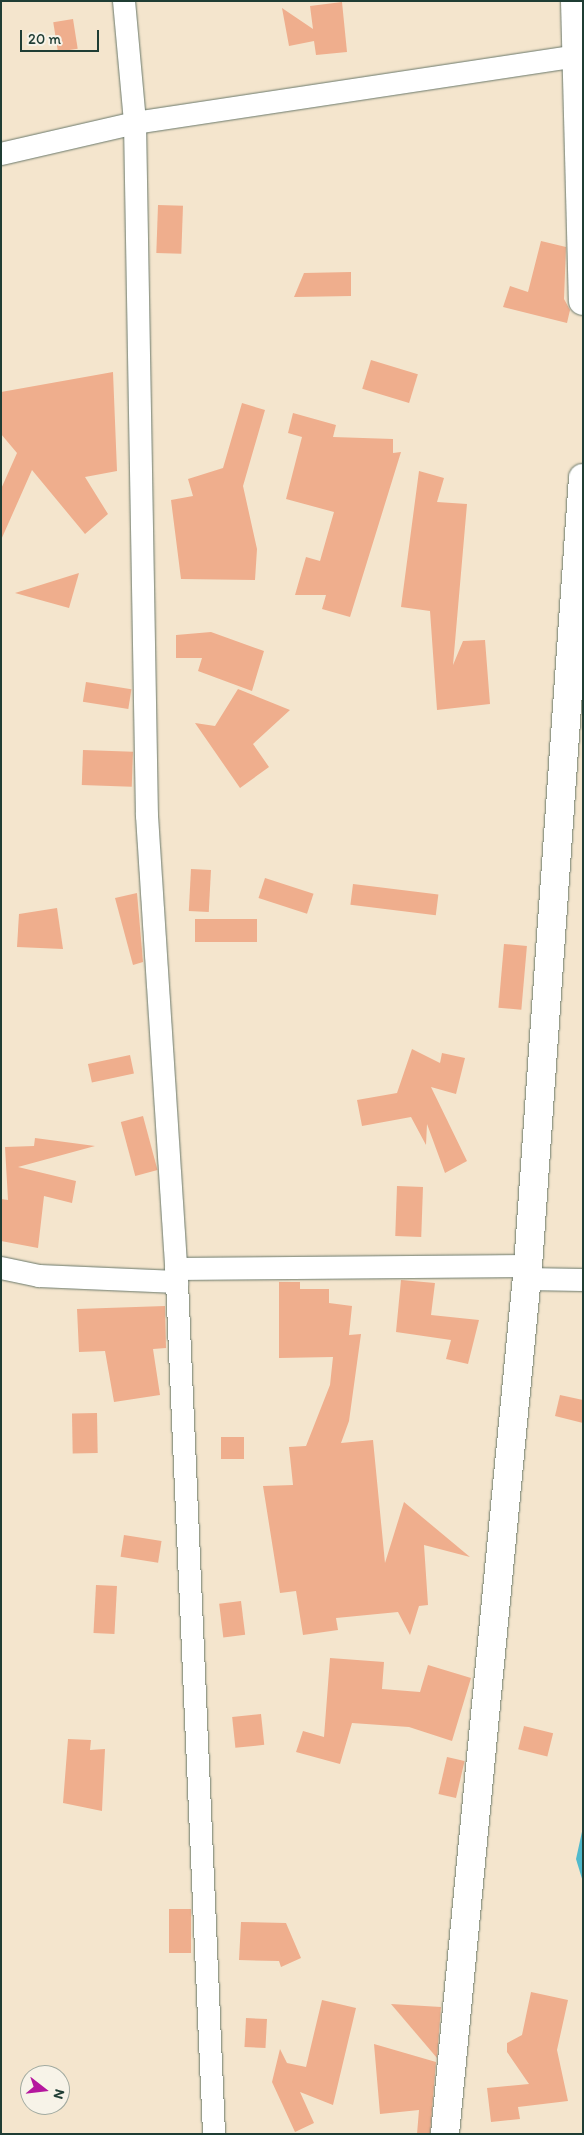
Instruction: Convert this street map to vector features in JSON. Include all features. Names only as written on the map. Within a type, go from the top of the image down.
[{"type":"street","points":[[124,1],[135,123],[148,816],[176,1275],[214,2134]]},
{"type":"street","points":[[575,1],[583,301]]},
{"type":"street","points":[[1,154],[135,123],[576,56]]},
{"type":"street","points":[[445,2134],[527,1273],[583,478]]},
{"type":"street","points":[[1,1268],[39,1276],[527,1273],[583,1280]]},
{"type":"water","points":[[583,1827],[583,1882],[576,1859]]},
{"type":"building","points":[[342,2],[347,52],[316,55],[314,41],[289,46],[282,8],[313,29],[310,6]]},
{"type":"building","points":[[73,19],[78,49],[58,52],[53,22]]},
{"type":"building","points":[[158,205],[183,206],[181,254],[156,253]]},
{"type":"building","points":[[541,241],[566,247],[564,299],[570,310],[567,323],[503,307],[510,286],[528,292]]},
{"type":"building","points":[[351,272],[351,296],[294,297],[304,273]]},
{"type":"building","points":[[371,360],[418,374],[409,403],[362,389]]},
{"type":"building","points":[[113,372],[117,471],[85,477],[108,514],[85,534],[32,470],[1,540],[1,489],[17,453],[1,434],[1,392]]},
{"type":"building","points":[[242,403],[265,410],[243,486],[257,549],[255,580],[181,579],[171,500],[193,496],[188,479],[223,468]]},
{"type":"building","points":[[293,413],[336,425],[333,437],[393,439],[393,453],[401,452],[350,617],[322,609],[326,595],[295,595],[306,557],[320,561],[334,512],[286,499],[302,437],[288,433]]},
{"type":"building","points":[[419,471],[444,478],[437,502],[467,504],[453,665],[463,641],[485,640],[490,704],[437,710],[430,611],[401,607]]},
{"type":"building","points":[[79,573],[69,608],[15,593]]},
{"type":"building","points":[[211,632],[264,651],[252,691],[198,671],[202,658],[176,658],[176,635]]},
{"type":"building","points":[[86,682],[131,689],[128,709],[83,702]]},
{"type":"building","points":[[238,689],[290,710],[253,744],[269,767],[240,788],[195,723],[215,726]]},
{"type":"building","points":[[83,750],[133,752],[132,787],[82,785]]},
{"type":"building","points":[[191,869],[211,870],[209,912],[189,911]]},
{"type":"building","points":[[265,878],[314,894],[307,914],[259,898]]},
{"type":"building","points":[[353,884],[438,894],[436,915],[350,905]]},
{"type":"building","points":[[137,893],[143,962],[133,965],[115,898]]},
{"type":"building","points":[[57,908],[63,949],[17,947],[19,914]]},
{"type":"building","points":[[195,919],[257,919],[257,942],[195,942]]},
{"type":"building","points":[[504,944],[527,946],[521,1010],[498,1008]]},
{"type":"building","points":[[412,1049],[440,1063],[442,1053],[465,1058],[456,1094],[431,1087],[467,1161],[445,1173],[427,1124],[426,1145],[411,1117],[362,1126],[357,1100],[397,1093]]},
{"type":"building","points":[[130,1055],[134,1074],[92,1083],[88,1064]]},
{"type":"building","points":[[143,1116],[157,1170],[135,1176],[121,1122]]},
{"type":"building","points":[[35,1138],[95,1146],[18,1167],[76,1181],[72,1203],[44,1196],[38,1248],[1,1241],[1,1199],[8,1200],[5,1147],[34,1146]]},
{"type":"building","points":[[397,1186],[423,1187],[421,1237],[395,1236]]},
{"type":"building","points":[[401,1280],[435,1283],[431,1315],[479,1320],[468,1364],[446,1359],[451,1340],[396,1332]]},
{"type":"building","points":[[279,1282],[300,1282],[300,1289],[329,1289],[329,1303],[352,1306],[349,1335],[361,1334],[349,1421],[341,1443],[373,1440],[385,1563],[404,1502],[470,1557],[424,1545],[428,1605],[419,1606],[410,1635],[398,1612],[336,1618],[338,1630],[303,1635],[296,1591],[280,1593],[263,1486],[293,1485],[289,1447],[306,1446],[330,1385],[333,1357],[279,1358]]},
{"type":"building","points":[[165,1306],[166,1348],[153,1349],[160,1395],[114,1402],[105,1351],[79,1352],[77,1309]]},
{"type":"building","points":[[560,1395],[583,1400],[583,1423],[555,1416]]},
{"type":"building","points":[[72,1413],[97,1413],[98,1453],[73,1453]]},
{"type":"building","points":[[221,1437],[244,1437],[244,1459],[221,1459]]},
{"type":"building","points":[[124,1535],[162,1541],[158,1563],[121,1557]]},
{"type":"building","points":[[96,1585],[117,1586],[114,1634],[93,1633]]},
{"type":"building","points":[[241,1601],[245,1635],[223,1637],[219,1604]]},
{"type":"building","points":[[330,1658],[384,1662],[382,1689],[420,1692],[428,1665],[471,1678],[452,1741],[409,1727],[352,1723],[340,1764],[296,1752],[303,1731],[324,1737]]},
{"type":"building","points":[[261,1714],[264,1745],[235,1748],[232,1717]]},
{"type":"building","points":[[524,1726],[553,1733],[547,1757],[518,1749]]},
{"type":"building","points":[[68,1739],[91,1740],[90,1750],[105,1749],[102,1811],[63,1803]]},
{"type":"building","points":[[447,1757],[465,1761],[456,1798],[438,1794]]},
{"type":"building","points":[[169,1909],[191,1909],[191,1953],[169,1953]]},
{"type":"building","points":[[241,1922],[286,1923],[301,1958],[281,1967],[279,1961],[239,1960]]},
{"type":"building","points":[[531,1992],[568,2000],[557,2050],[568,2101],[518,2107],[520,2119],[491,2122],[487,2088],[529,2084],[507,2052],[507,2043],[522,2035]]},
{"type":"building","points":[[322,2000],[356,2008],[333,2105],[300,2092],[314,2123],[295,2132],[272,2082],[280,2049],[287,2063],[306,2067]]},
{"type":"building","points":[[391,2004],[441,2007],[437,2058]]},
{"type":"building","points":[[246,2018],[267,2019],[265,2048],[244,2047]]},
{"type":"building","points":[[374,2044],[436,2062],[430,2134],[417,2134],[419,2110],[380,2114]]}]
